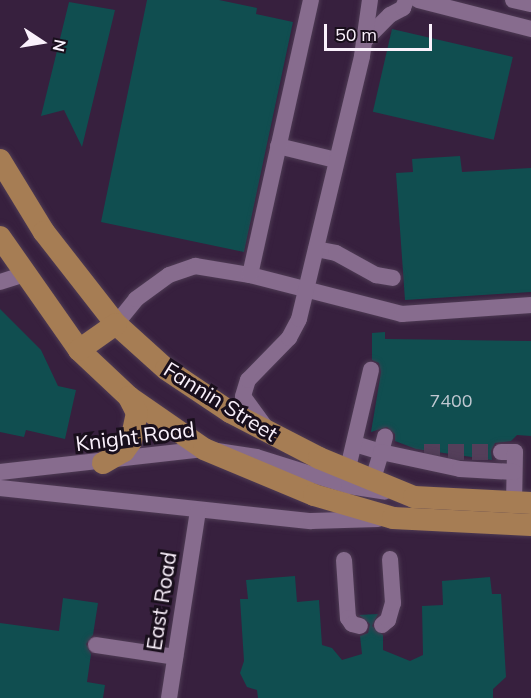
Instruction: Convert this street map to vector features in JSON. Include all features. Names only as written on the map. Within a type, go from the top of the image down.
[{"type":"main road","name":"Fannin Street","points":[[0,160],[44,232],[116,324],[166,369],[230,412],[269,433],[414,497],[513,508],[531,525]]},
{"type":"main road","name":"Fannin Street","points":[[0,237],[79,350],[129,397],[204,449],[304,492],[393,518],[513,508]]},
{"type":"main road","points":[[79,350],[116,324]]},
{"type":"main road","points":[[102,463],[124,451],[132,441],[137,413],[129,397]]},
{"type":"street","points":[[250,275],[311,0]]},
{"type":"street","points":[[269,433],[243,396],[248,380],[289,338],[306,288],[366,39],[370,0]]},
{"type":"street","points":[[366,39],[390,15],[403,8],[406,0]]},
{"type":"street","points":[[418,0],[531,28]]},
{"type":"street","points":[[513,0],[531,4]]},
{"type":"street","points":[[278,147],[336,160]]},
{"type":"street","points":[[316,249],[336,253],[376,275],[393,278]]},
{"type":"street","points":[[116,324],[136,299],[170,275],[195,266],[250,275],[402,314],[531,305]]},
{"type":"street","points":[[0,282],[24,274]]},
{"type":"street","points":[[372,370],[363,415],[358,420],[372,445],[373,479]]},
{"type":"street","points":[[372,445],[423,457],[514,471]]},
{"type":"street","points":[[348,468],[372,445]]},
{"type":"street","name":"Knight Road","points":[[0,472],[102,463],[204,449],[265,459],[349,486],[414,497]]},
{"type":"street","points":[[501,452],[515,452],[513,508]]},
{"type":"street","points":[[0,488],[198,511],[311,521],[393,518]]},
{"type":"street","name":"East Road","points":[[169,698],[198,511]]},
{"type":"street","points":[[382,626],[388,620],[393,603],[390,559]]},
{"type":"street","points":[[344,560],[348,618],[352,624],[360,627]]},
{"type":"street","points":[[96,645],[175,657]]},
{"type":"building","points":[[147,0],[219,0],[257,8],[256,14],[293,22],[244,252],[101,222]]},
{"type":"building","points":[[69,2],[115,10],[82,147],[64,110],[41,116]]},
{"type":"building","points":[[392,29],[513,57],[494,140],[373,112]]},
{"type":"building","points":[[460,156],[462,172],[531,168],[531,292],[405,300],[396,173],[413,172],[412,159]]},
{"type":"building","points":[[0,309],[41,350],[58,386],[76,390],[65,439],[26,430],[24,437],[0,432]]},
{"type":"building","points":[[385,332],[385,339],[531,341],[531,436],[517,435],[511,441],[495,443],[491,451],[492,460],[416,449],[395,441],[395,434],[387,427],[371,432],[381,372],[379,363],[372,360],[372,333]]},
{"type":"building","points":[[295,576],[297,602],[319,600],[322,645],[332,648],[342,660],[362,654],[360,636],[368,633],[370,624],[359,615],[378,614],[372,626],[383,635],[383,650],[410,661],[423,655],[422,606],[443,605],[442,581],[490,577],[492,594],[501,594],[506,677],[493,689],[493,698],[258,698],[257,690],[247,687],[240,673],[244,661],[240,599],[248,599],[246,580]]},
{"type":"building","points":[[63,598],[98,603],[93,635],[86,644],[91,654],[87,682],[105,685],[103,698],[0,698],[0,623],[59,631]]},
{"type":"tunnel","points":[[424,452],[501,452]]}]
